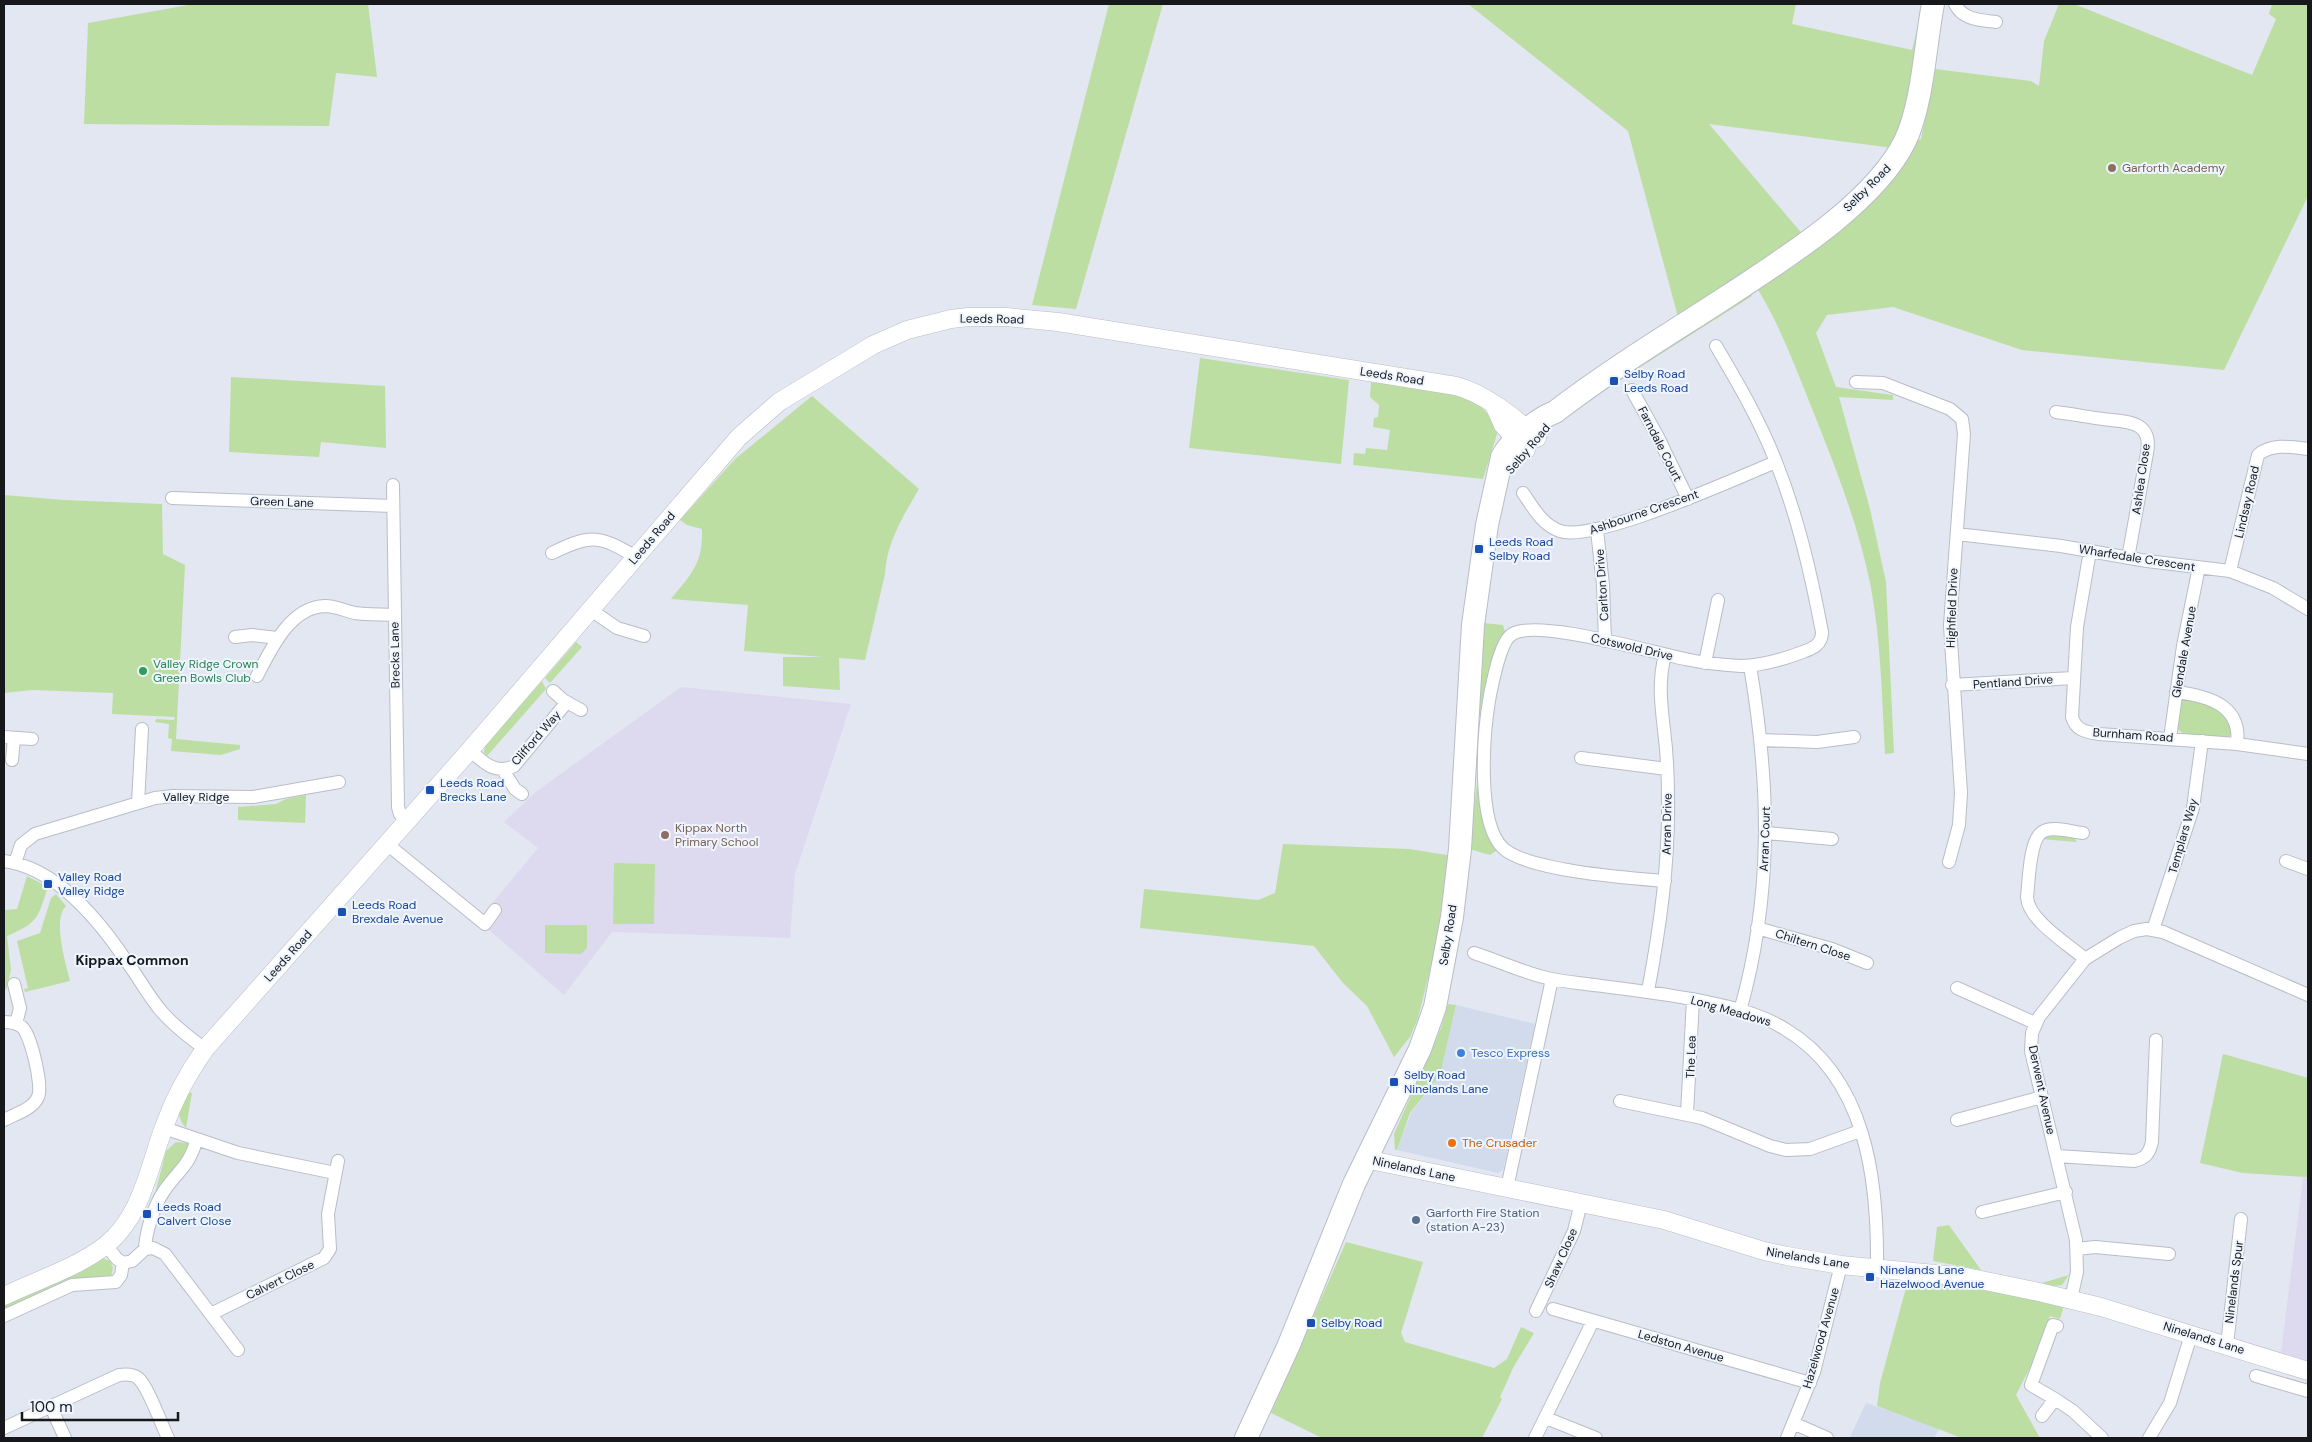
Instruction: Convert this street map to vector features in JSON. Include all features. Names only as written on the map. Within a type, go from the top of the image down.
[{"type":"highway","name":"Selby Road","points":[[1246,1438],[1288,1347],[1365,1159],[1430,1026],[1440,988],[1452,917],[1460,849],[1472,625],[1487,525],[1502,457],[1550,425],[1555,412],[1623,363],[1783,260],[1855,202],[1884,174],[1898,153],[1911,126],[1933,4]]},
{"type":"main road","name":"Leeds Road","points":[[4,1296],[91,1255],[106,1245],[123,1227],[140,1200],[164,1128],[185,1080],[205,1049],[470,750],[739,436],[779,402],[825,373],[890,337],[951,319],[987,316],[1058,322],[1451,385],[1476,393],[1495,406],[1500,421],[1527,439]]},
{"type":"main road","name":"Ninelands Lane","points":[[1365,1159],[1664,1220],[1764,1251],[1841,1265],[1966,1277],[2071,1299],[2192,1334],[2308,1371]]},
{"type":"street","points":[[1955,4],[1963,14],[1970,18],[1996,22]]},
{"type":"street","name":"Cotswold Drive","points":[[1665,882],[1578,872],[1520,857],[1502,848],[1493,834],[1490,820],[1484,778],[1485,730],[1491,691],[1506,639],[1515,632],[1538,630],[1606,641],[1705,663],[1750,666],[1768,663],[1813,648],[1822,637],[1811,574],[1796,518],[1776,462],[1738,384],[1716,346]]},
{"type":"street","name":"Highfield Drive","points":[[1856,382],[1883,383],[1902,392],[1955,411],[1962,419],[1964,452],[1950,625],[1952,685],[1961,793],[1959,825],[1949,862]]},
{"type":"street","name":"Farndale Court","points":[[1632,390],[1688,499]]},
{"type":"street","name":"Ashlea Close","points":[[2056,412],[2132,422],[2139,425],[2147,438],[2148,453],[2128,558]]},
{"type":"street","name":"Lindsay Road","points":[[2230,571],[2258,455],[2264,450],[2272,448],[2308,449]]},
{"type":"street","name":"Ashbourne Crescent","points":[[1523,493],[1545,523],[1558,531],[1573,534],[1597,530],[1688,499],[1776,462]]},
{"type":"street","name":"Brecks Lane","points":[[393,484],[398,807],[400,814],[407,821]]},
{"type":"street","name":"Green Lane","points":[[172,498],[393,506]]},
{"type":"street","name":"Carlton Drive","points":[[1597,530],[1603,585],[1606,641]]},
{"type":"street","name":"Wharfedale Crescent","points":[[1957,534],[2052,544],[2128,558],[2230,571],[2273,588],[2308,609]]},
{"type":"street","points":[[552,553],[576,541],[592,539],[609,542],[636,557]]},
{"type":"street","name":"Burnham Road","points":[[2090,551],[2077,627],[2073,678],[2072,717],[2081,730],[2131,738],[2170,738],[2237,744],[2308,754]]},
{"type":"street","name":"Glendale Avenue","points":[[2170,738],[2183,646],[2199,567]]},
{"type":"street","points":[[1705,663],[1718,600]]},
{"type":"street","points":[[257,676],[278,638],[300,615],[315,607],[332,606],[361,613],[395,615]]},
{"type":"street","points":[[591,610],[617,628],[644,636]]},
{"type":"street","points":[[235,638],[252,636],[278,638]]},
{"type":"street","name":"Arran Drive","points":[[1648,992],[1659,937],[1668,839],[1667,769],[1660,696],[1661,670],[1665,655]]},
{"type":"street","name":"Arran Court","points":[[1740,1011],[1754,956],[1766,833],[1766,786],[1750,666]]},
{"type":"street","name":"Pentland Drive","points":[[1952,685],[2073,678]]},
{"type":"street","name":"Clifford Way","points":[[554,690],[567,702],[581,710]]},
{"type":"street","points":[[2176,692],[2205,697],[2225,708],[2237,723],[2237,744]]},
{"type":"street","name":"Clifford Way","points":[[470,750],[491,768],[502,770],[514,766],[567,702]]},
{"type":"street","points":[[138,803],[142,729]]},
{"type":"street","points":[[12,760],[9,737],[32,739]]},
{"type":"street","points":[[1761,740],[1783,739],[1817,742],[1854,737]]},
{"type":"street","name":"Templars Way","points":[[2153,930],[2192,808],[2202,741]]},
{"type":"street","points":[[1581,758],[1667,769]]},
{"type":"street","name":"Clifford Way","points":[[502,770],[515,789],[522,794]]},
{"type":"street","name":"Valley Ridge","points":[[9,862],[21,845],[36,834],[138,803],[173,796],[253,797],[339,782]]},
{"type":"street","points":[[2083,833],[2050,829],[2039,834],[2033,844],[2027,897],[2030,911],[2085,959]]},
{"type":"street","points":[[1766,833],[1832,840]]},
{"type":"street","points":[[387,844],[485,924],[496,910]]},
{"type":"street","points":[[2286,861],[2308,869]]},
{"type":"street","points":[[9,862],[45,876],[71,896],[104,930],[161,1012],[205,1049]]},
{"type":"street","name":"Chiltern Close","points":[[1757,928],[1813,943],[1867,963]]},
{"type":"street","name":"Derwent Avenue","points":[[2071,1299],[2077,1276],[2077,1249],[2058,1156],[2031,1051],[2032,1033],[2035,1023],[2085,959],[2134,931],[2153,930],[2174,937],[2307,992]]},
{"type":"street","name":"Long Meadows","points":[[1474,953],[1552,979],[1693,999],[1740,1011],[1760,1017],[1784,1028],[1815,1052],[1839,1082],[1860,1131],[1871,1166],[1875,1193],[1877,1267]]},
{"type":"street","points":[[1507,1188],[1552,979]]},
{"type":"street","points":[[4,1120],[30,1107],[35,1102],[40,1090],[28,1036],[22,1027],[10,1023],[20,1008],[14,984]]},
{"type":"street","points":[[1957,988],[2035,1023]]},
{"type":"street","name":"The Lea","points":[[1688,1114],[1693,999]]},
{"type":"street","points":[[2058,1156],[2134,1161],[2144,1158],[2150,1152],[2156,1040]]},
{"type":"street","points":[[1957,1120],[2042,1098]]},
{"type":"street","points":[[1620,1101],[1688,1114],[1717,1123],[1770,1146],[1786,1150],[1810,1149],[1860,1131]]},
{"type":"street","name":"Calvert Close","points":[[164,1128],[238,1153],[336,1167],[328,1214],[331,1244],[328,1254],[324,1258],[211,1314]]},
{"type":"street","points":[[106,1245],[117,1259],[123,1263],[132,1261],[145,1249],[146,1235],[160,1199],[190,1161],[197,1139]]},
{"type":"street","points":[[1982,1212],[2066,1192]]},
{"type":"street","name":"Shaw Close","points":[[1536,1311],[1574,1231],[1581,1203]]},
{"type":"street","name":"Ninelands Spur","points":[[2227,1345],[2241,1219]]},
{"type":"street","points":[[2077,1249],[2095,1247],[2169,1254]]},
{"type":"street","points":[[145,1249],[159,1251],[170,1258],[238,1350]]},
{"type":"street","points":[[4,1316],[72,1285],[116,1282],[121,1275],[123,1263]]},
{"type":"street","name":"Hazelwood Avenue","points":[[1787,1438],[1810,1383],[1841,1265]]},
{"type":"street","name":"Ledston Avenue","points":[[1553,1309],[1810,1383]]},
{"type":"street","points":[[1535,1438],[1593,1321]]},
{"type":"street","points":[[2056,1326],[2054,1325],[2031,1385],[2073,1411],[2102,1438]]},
{"type":"street","points":[[2149,1438],[2170,1404],[2192,1334]]},
{"type":"street","points":[[4,1428],[120,1375],[132,1375],[143,1383],[168,1438]]},
{"type":"street","points":[[2256,1376],[2308,1391]]},
{"type":"street","points":[[2042,1416],[2055,1399]]},
{"type":"street","points":[[51,1407],[65,1438]]},
{"type":"street","points":[[1546,1418],[1596,1438]]},
{"type":"street","points":[[1794,1424],[1827,1438]]},
{"type":"shaded area","name":"Kippax North Primary School","points":[[681,687],[851,704],[795,874],[790,938],[612,932],[564,995],[488,929],[500,914],[490,906],[538,848],[504,822],[537,791]]},
{"type":"shaded area","points":[[1456,1005],[1535,1024],[1503,1170],[1498,1173],[1397,1150],[1411,1113],[1440,1075]]},
{"type":"shaded area","points":[[2223,1054],[2308,1078],[2308,1361],[2281,1352],[2303,1177],[2243,1173],[2201,1163]]},
{"type":"shaded area","points":[[1866,1403],[1940,1428],[1934,1438],[1852,1438],[1850,1437]]},
{"type":"green space","points":[[194,4],[368,4],[377,77],[336,73],[329,126],[84,124],[88,23]]},
{"type":"green space","points":[[1109,4],[1163,4],[1076,309],[1032,305]]},
{"type":"green space","points":[[1468,4],[1796,4],[1792,24],[1912,50],[1923,4],[1913,89],[1893,148],[1709,124],[1804,236],[1678,317],[1628,131]]},
{"type":"green space","name":"Garforth Academy","points":[[2059,4],[2074,4],[2252,75],[2276,19],[2269,14],[2272,4],[2308,4],[2308,196],[2224,370],[2022,350],[1893,307],[1827,315],[1816,333],[1836,387],[1893,395],[1893,400],[1839,397],[1870,509],[1886,582],[1894,753],[1885,754],[1877,629],[1871,588],[1860,542],[1838,476],[1794,364],[1781,333],[1757,288],[1889,185],[1913,142],[1921,139],[1935,69],[2031,81],[2039,86],[2044,41]]},
{"type":"green space","points":[[1749,291],[1752,296],[1593,397]]},
{"type":"green space","points":[[1200,358],[1349,380],[1341,464],[1189,448]]},
{"type":"green space","points":[[231,377],[385,386],[386,448],[321,442],[319,457],[229,452]]},
{"type":"green space","points":[[1371,382],[1446,392],[1464,397],[1479,406],[1491,418],[1497,434],[1483,479],[1353,465],[1354,453],[1365,454],[1366,448],[1387,450],[1390,430],[1373,427],[1374,418],[1378,417],[1379,405],[1370,397]]},
{"type":"green space","points":[[812,396],[919,489],[892,541],[865,660],[839,658],[840,690],[783,686],[783,657],[823,657],[744,651],[748,605],[671,599],[695,567],[701,551],[702,529],[687,525],[680,520],[735,459]]},
{"type":"green space","points":[[4,495],[64,500],[162,504],[163,554],[185,565],[176,739],[240,745],[240,749],[221,755],[171,751],[172,739],[168,738],[169,724],[155,722],[156,719],[174,720],[175,717],[112,714],[113,693],[32,690],[4,693]]},
{"type":"green space","points":[[1483,623],[1503,625],[1505,632],[1479,719]]},
{"type":"green space","points":[[576,642],[582,647],[550,683],[545,678]]},
{"type":"green space","points":[[542,681],[546,689],[487,756],[484,752],[485,746]]},
{"type":"green space","points":[[2187,696],[2218,709],[2233,724],[2231,735],[2226,738],[2200,737],[2181,732],[2177,728],[2180,701]]},
{"type":"green space","points":[[1477,783],[1486,826],[1497,850],[1490,855],[1469,849]]},
{"type":"green space","points":[[306,795],[305,823],[238,820],[238,807],[276,804],[286,799]]},
{"type":"green space","points":[[2050,834],[2074,838],[2077,842],[2040,839]]},
{"type":"green space","points":[[1283,844],[1409,849],[1447,855],[1451,858],[1443,918],[1418,1018],[1410,1037],[1394,1057],[1367,1006],[1343,983],[1314,946],[1140,928],[1144,889],[1258,900],[1275,893]]},
{"type":"green space","points":[[614,863],[655,864],[654,924],[613,924]]},
{"type":"green space","points":[[27,876],[48,887],[39,913],[31,923],[7,936],[11,970],[6,990],[4,987],[4,910],[17,909]]},
{"type":"green space","points":[[56,894],[66,906],[62,912],[60,931],[70,981],[25,992],[24,989],[28,988],[17,941],[40,933],[51,898]]},
{"type":"green space","points":[[545,925],[587,925],[587,948],[581,954],[545,953]]},
{"type":"green space","points":[[1448,1004],[1456,1005],[1440,1075],[1410,1113],[1397,1150],[1395,1150],[1394,1134],[1441,1028]]},
{"type":"green space","points":[[2223,1054],[2308,1078],[2308,1177],[2243,1173],[2200,1163]]},
{"type":"green space","points":[[188,1092],[192,1093],[186,1128],[179,1115]]},
{"type":"green space","points":[[176,1142],[188,1143],[190,1148],[155,1194],[166,1151]]},
{"type":"green space","points":[[1949,1225],[1981,1270],[1933,1261],[1937,1227]]},
{"type":"green space","points":[[1346,1242],[1423,1262],[1401,1333],[1405,1342],[1494,1368],[1507,1359],[1521,1327],[1534,1333],[1513,1368],[1500,1397],[1502,1399],[1482,1438],[1322,1438],[1271,1413]]},
{"type":"green space","points":[[102,1258],[110,1261],[113,1268],[111,1277],[4,1311],[4,1302]]},
{"type":"green space","points":[[2069,1275],[2062,1285],[2053,1286],[2042,1283]]},
{"type":"green space","points":[[1924,1281],[1969,1286],[2064,1305],[2060,1319],[2050,1316],[2042,1344],[2016,1395],[2040,1438],[1962,1438],[1877,1406],[1880,1383],[1906,1288],[1910,1283]]},
{"type":"place","name":"Garforth Academy","points":[[2112,168]]},
{"type":"place","name":"Selby Road Leeds Road","points":[[1614,381]]},
{"type":"place","name":"Leeds Road Selby Road","points":[[1479,549]]},
{"type":"place","name":"Valley Ridge Crown Green Bowls Club","points":[[143,671]]},
{"type":"place","name":"Leeds Road Brecks Lane","points":[[430,790]]},
{"type":"place","name":"Kippax North Primary School","points":[[665,835]]},
{"type":"place","name":"Valley Road Valley Ridge","points":[[48,884]]},
{"type":"place","name":"Leeds Road Brexdale Avenue","points":[[342,912]]},
{"type":"place","name":"Tesco Express","points":[[1461,1053]]},
{"type":"place","name":"Selby Road Ninelands Lane","points":[[1394,1082]]},
{"type":"place","name":"The Crusader","points":[[1452,1143]]},
{"type":"place","name":"Leeds Road Calvert Close","points":[[147,1214]]},
{"type":"place","name":"Garforth Fire Station (station A-23)","points":[[1416,1220]]},
{"type":"place","name":"Ninelands Lane Hazelwood Avenue","points":[[1870,1277]]},
{"type":"place","name":"Selby Road","points":[[1311,1323]]},
{"type":"district","name":"Kippax Common","points":[[132,960]]}]
